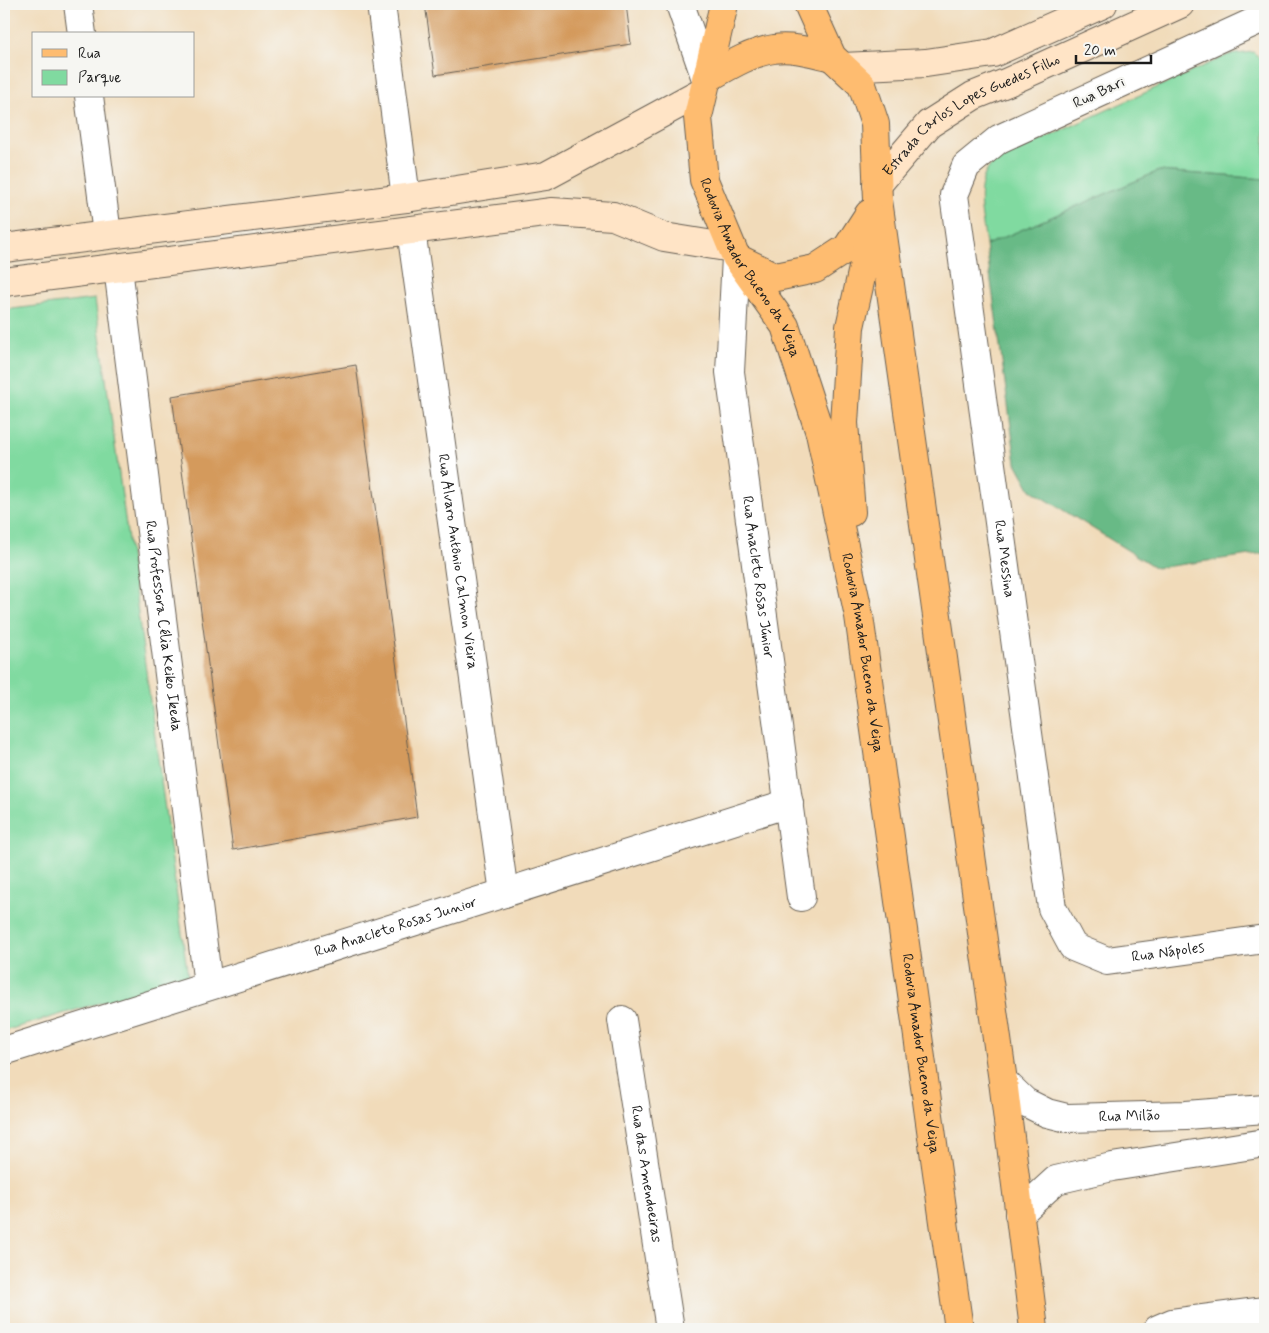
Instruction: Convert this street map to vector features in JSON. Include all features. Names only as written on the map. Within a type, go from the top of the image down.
[{"type":"main road","name":"Rodovia Amador Bueno da Veiga","points":[[724,4],[698,117],[704,180],[734,252],[784,326],[820,433],[859,616],[959,1329]]},
{"type":"main road","points":[[808,4],[838,62],[862,85],[874,124],[878,193],[1003,1081],[1034,1329]]},
{"type":"main road","points":[[705,85],[737,62],[774,49],[803,50],[838,62]]},
{"type":"main road","points":[[734,252],[776,276],[815,269],[847,248],[878,193]]},
{"type":"main road","points":[[859,616],[844,423],[850,327],[878,193]]},
{"type":"street","points":[[78,4],[82,32]]},
{"type":"street","points":[[382,4],[406,198]]},
{"type":"street","points":[[4,248],[406,198],[546,176],[705,85],[680,4]]},
{"type":"street","points":[[838,62],[926,63],[993,54],[1103,4]]},
{"type":"street","name":"Estrada Carlos Lopes Guedes Filho","points":[[878,193],[929,124],[973,96],[1180,4]]},
{"type":"street","name":"Rua Bari","points":[[966,166],[1000,139],[1265,17]]},
{"type":"street","points":[[90,98],[106,234]]},
{"type":"street","name":"Rua Messina","points":[[966,166],[954,195],[1052,908],[1073,947]]},
{"type":"street","points":[[4,282],[552,212],[613,216],[664,237],[734,252]]},
{"type":"street","name":"Rua Alvaro Antônio Calmon Vieira","points":[[411,230],[504,893]]},
{"type":"street","name":"Rua Anacleto Rosas Júnior","points":[[734,252],[730,372],[802,897]]},
{"type":"street","name":"Rua Professora Célia Keiko Ikeda","points":[[118,268],[208,985]]},
{"type":"street","name":"Rua Anacleto Rosas Junior","points":[[4,1051],[208,985],[789,804]]},
{"type":"street","name":"Rua Nápoles","points":[[1073,947],[1107,961],[1265,939]]},
{"type":"street","name":"Rua das Amendoeiras","points":[[622,1020],[670,1329]]},
{"type":"street","name":"Rua Milão","points":[[1003,1081],[1025,1102],[1047,1113],[1067,1118],[1186,1115],[1265,1109]]},
{"type":"street","points":[[1019,1214],[1056,1180],[1112,1167],[1265,1143]]},
{"type":"street","points":[[1158,1329],[1172,1322],[1265,1311]]},
{"type":"green space","points":[[1253,52],[1265,62],[1265,179],[1159,171],[986,245],[981,212],[981,189],[988,169],[995,161],[1228,55]]},
{"type":"green space","points":[[1159,171],[1265,179],[1265,553],[1156,568],[1031,490],[1016,463],[986,245]]},
{"type":"green space","points":[[95,299],[188,977],[4,1031],[4,310]]},
{"type":"building","points":[[425,4],[626,4],[631,44],[435,75]]},
{"type":"building","points":[[356,365],[417,817],[233,850],[172,396]]}]
